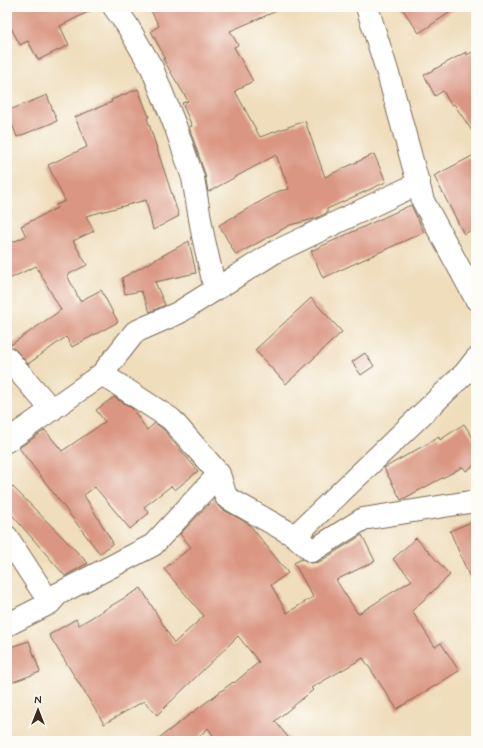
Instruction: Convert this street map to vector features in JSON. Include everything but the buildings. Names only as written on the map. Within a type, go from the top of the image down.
[{"type":"street","points":[[114,7],[152,68],[176,128],[193,178],[203,236],[215,289]]},
{"type":"street","points":[[367,7],[389,76],[423,200],[476,299]]},
{"type":"street","points":[[7,442],[102,374],[135,332],[178,313],[275,252],[419,183]]},
{"type":"street","points":[[7,358],[52,410]]},
{"type":"street","points":[[295,536],[465,373],[476,359]]},
{"type":"street","points":[[102,374],[171,419],[219,474],[226,497],[295,536],[312,551],[363,519],[476,501]]},
{"type":"street","points":[[7,625],[50,603],[58,594],[153,545],[219,474]]},
{"type":"street","points":[[7,537],[50,603]]}]
